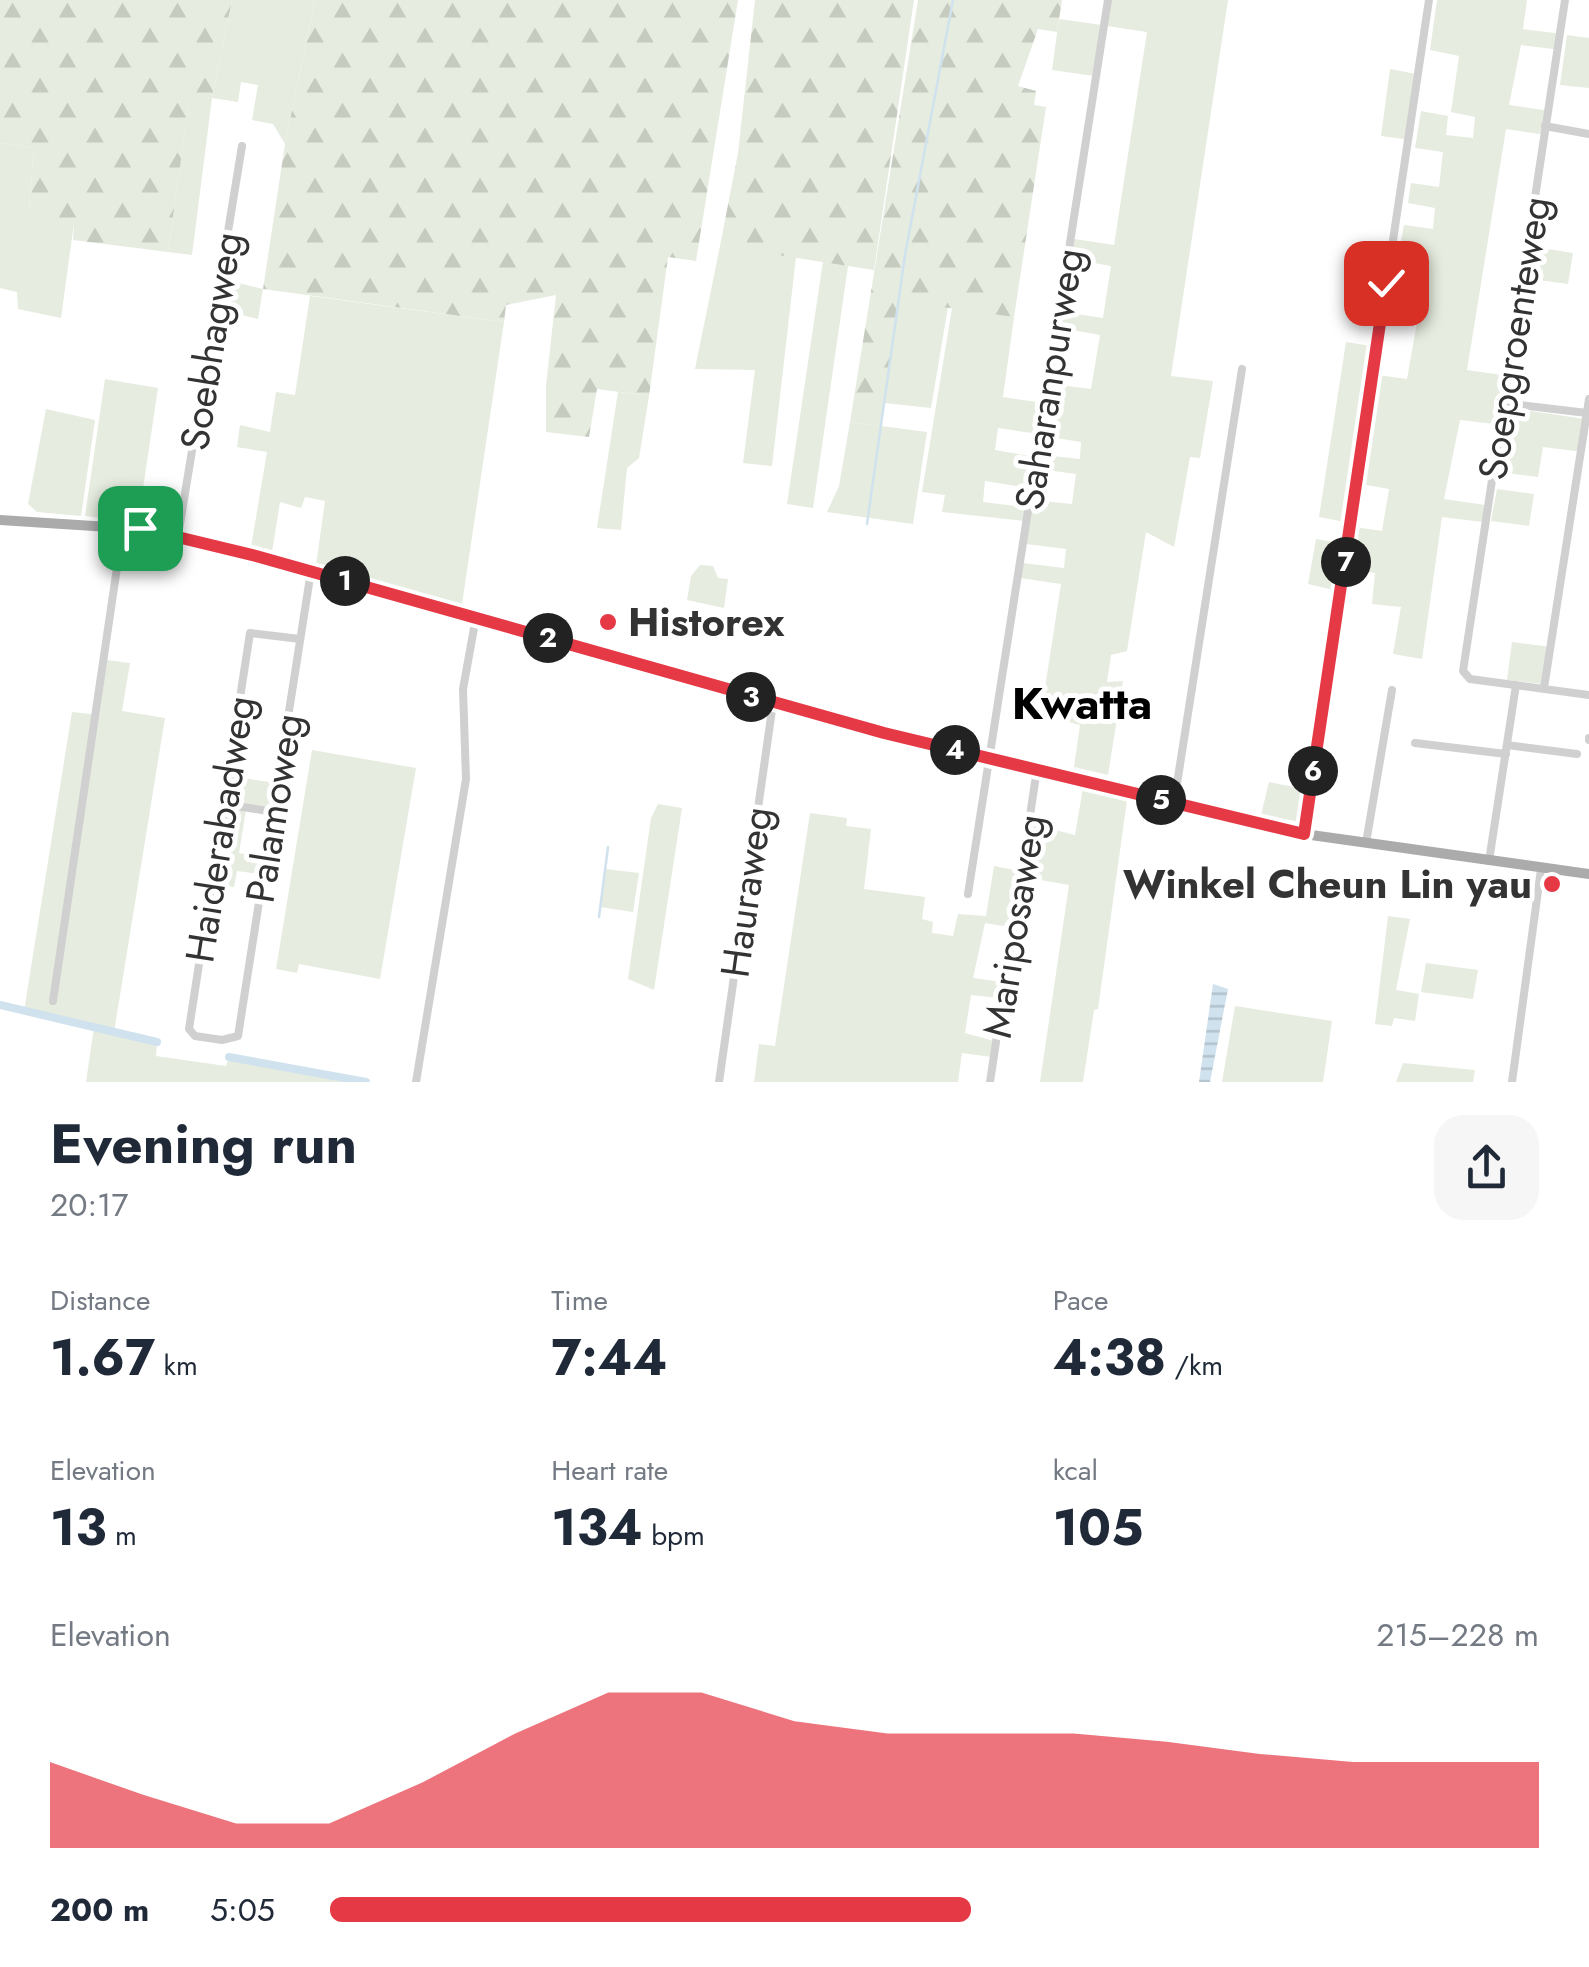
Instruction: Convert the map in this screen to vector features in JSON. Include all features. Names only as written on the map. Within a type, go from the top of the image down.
[{"type":"main road","points":[[0,520],[123,527],[178,536],[773,703],[1174,803],[1304,834],[1589,874]]},
{"type":"street","name":"Saharanpurweg","points":[[968,894],[1108,0]]},
{"type":"street","points":[[1304,834],[1429,0]]},
{"type":"street","name":"Soepgroenteweg","points":[[1516,685],[1466,676],[1565,0]]},
{"type":"street","points":[[1545,126],[1589,134]]},
{"type":"street","name":"Soebhagweg","points":[[178,536],[242,146]]},
{"type":"street","points":[[1174,803],[1242,369]]},
{"type":"street","points":[[1544,688],[1589,399]]},
{"type":"street","points":[[1504,403],[1587,413]]},
{"type":"street","points":[[53,1002],[123,527]]},
{"type":"street","name":"Palamoweg","points":[[231,1040],[238,1036],[311,571]]},
{"type":"street","points":[[416,1082],[466,779],[463,689],[476,617]]},
{"type":"street","name":"Haiderabadweg","points":[[231,1040],[195,1036],[189,1029],[250,633],[300,638]]},
{"type":"street","points":[[1489,861],[1516,685],[1589,695]]},
{"type":"street","points":[[1366,843],[1392,690]]},
{"type":"street","name":"Hauraweg","points":[[719,1082],[773,703]]},
{"type":"street","points":[[1415,743],[1577,754]]},
{"type":"street","name":"Mariposaweg","points":[[990,1082],[1037,769]]},
{"type":"street","points":[[224,804],[274,812]]},
{"type":"street","points":[[1512,1082],[1541,869]]},
{"type":"green space","points":[[0,0],[232,0],[212,98],[190,96],[168,252],[73,240],[74,223],[34,217],[29,208],[34,148],[0,143]]},
{"type":"green space","points":[[232,0],[315,0],[285,144],[273,124],[252,120],[258,85],[241,82],[238,102],[212,98]]},
{"type":"green space","points":[[315,0],[738,0],[696,261],[668,257],[649,396],[597,389],[589,437],[546,432],[546,386],[556,295],[506,305],[504,322],[263,289],[285,144]]},
{"type":"green space","points":[[755,0],[914,0],[874,270],[720,246],[738,153]]},
{"type":"green space","points":[[918,0],[1062,0],[1057,32],[1038,29],[1018,86],[1036,91],[1034,105],[1046,107],[1014,317],[899,301],[881,426],[850,422]]},
{"type":"green space","points":[[1111,0],[1228,0],[1171,376],[1213,381],[1200,458],[1190,457],[1174,547],[1146,532],[1127,651],[1111,655],[1107,682],[1123,681],[1108,775],[1074,767],[1080,725],[1041,714],[1061,584],[1020,578],[1023,563],[1064,568],[1066,549],[1026,544],[1033,500],[1072,504],[1076,474],[1039,469],[1042,455],[1080,459],[1081,442],[1044,436],[1052,384],[1091,389],[1100,335],[1061,328],[1063,312],[1103,318],[1111,266],[1071,259],[1074,239],[1114,245],[1147,32],[1107,26]]},
{"type":"green space","points":[[1437,0],[1527,0],[1523,29],[1563,34],[1561,50],[1521,45],[1509,105],[1551,111],[1547,135],[1506,129],[1467,370],[1509,376],[1502,425],[1460,420],[1444,499],[1485,505],[1482,522],[1442,517],[1422,659],[1393,654],[1401,607],[1372,604],[1375,573],[1349,569],[1355,527],[1382,531],[1389,489],[1361,484],[1378,375],[1407,379],[1419,311],[1389,306],[1404,225],[1433,229],[1435,208],[1408,203],[1411,183],[1439,187],[1443,152],[1415,148],[1421,111],[1448,116],[1446,135],[1473,138],[1475,117],[1451,112],[1459,56],[1430,50]]},
{"type":"green space","points":[[1059,19],[1102,25],[1094,76],[1052,70]]},
{"type":"green space","points":[[1567,35],[1589,38],[1589,88],[1560,85]]},
{"type":"green space","points":[[1390,69],[1421,75],[1412,140],[1381,136]]},
{"type":"green space","points":[[190,95],[212,98],[192,255],[168,252]]},
{"type":"green space","points":[[0,143],[34,148],[29,207],[74,223],[61,318],[18,309],[17,292],[0,288]]},
{"type":"green space","points":[[720,246],[796,257],[772,466],[743,463],[755,370],[695,369]]},
{"type":"green space","points":[[1535,247],[1573,253],[1568,284],[1531,279]]},
{"type":"green space","points":[[823,261],[848,266],[813,508],[787,504]]},
{"type":"green space","points":[[1361,261],[1391,265],[1385,305],[1354,300]]},
{"type":"green space","points":[[222,279],[263,289],[258,319],[217,309]]},
{"type":"green space","points":[[310,296],[504,322],[462,604],[316,565],[325,501],[305,497],[301,508],[280,502],[272,552],[251,547],[267,452],[237,447],[240,425],[270,432],[276,392],[295,395]]},
{"type":"green space","points":[[899,300],[948,307],[931,408],[884,403]]},
{"type":"green space","points":[[952,308],[1014,317],[1003,397],[1044,403],[1039,434],[998,428],[995,450],[1035,457],[1029,488],[985,481],[983,502],[1025,507],[1024,521],[942,512],[945,495],[922,492]]},
{"type":"green space","points":[[1346,342],[1377,347],[1350,523],[1319,517]]},
{"type":"green space","points":[[105,379],[158,388],[138,522],[85,516]]},
{"type":"green space","points":[[618,392],[649,396],[639,458],[627,468],[621,530],[597,528]]},
{"type":"green space","points":[[1511,408],[1585,419],[1583,452],[1543,447],[1538,477],[1499,472]]},
{"type":"green space","points":[[46,409],[95,420],[81,516],[37,512],[28,504]]},
{"type":"green space","points":[[850,422],[927,432],[913,524],[827,512],[839,486]]},
{"type":"green space","points":[[1497,489],[1534,494],[1529,526],[1491,521]]},
{"type":"green space","points":[[1316,539],[1346,544],[1338,591],[1308,584]]},
{"type":"green space","points":[[700,565],[713,566],[718,578],[728,579],[724,608],[687,600],[691,576]]},
{"type":"green space","points":[[1512,642],[1551,647],[1543,684],[1507,680]]},
{"type":"green space","points":[[107,660],[130,663],[122,711],[165,718],[114,1032],[157,1042],[156,1056],[226,1066],[229,1057],[362,1082],[86,1082],[94,1027],[24,1011],[72,712],[99,715]]},
{"type":"green space","points":[[312,750],[416,768],[380,979],[299,964],[297,973],[276,969]]},
{"type":"green space","points":[[231,776],[275,783],[270,808],[229,801]]},
{"type":"green space","points":[[1084,782],[1128,793],[1098,1009],[1094,1010],[1083,1082],[1040,1082],[1069,885],[1024,877],[1032,824],[1075,835]]},
{"type":"green space","points":[[1269,782],[1308,790],[1301,822],[1261,815]]},
{"type":"green space","points":[[658,804],[682,808],[654,990],[628,979],[651,818]]},
{"type":"green space","points":[[224,810],[246,810],[239,853],[264,858],[261,874],[237,871],[234,887],[214,884]]},
{"type":"green space","points":[[810,813],[847,818],[846,826],[871,829],[864,889],[925,897],[922,919],[933,922],[932,933],[953,936],[958,914],[986,916],[994,866],[1019,871],[1010,927],[985,923],[973,978],[1002,982],[1000,998],[971,995],[965,1033],[994,1041],[992,1057],[962,1053],[958,1082],[754,1082],[759,1044],[775,1046]]},
{"type":"green space","points":[[605,869],[639,873],[633,912],[600,907]]},
{"type":"green space","points":[[1388,916],[1410,919],[1396,990],[1419,994],[1415,1021],[1394,1018],[1392,1026],[1375,1024]]},
{"type":"green space","points":[[1426,963],[1478,970],[1473,999],[1421,992]]},
{"type":"green space","points":[[1235,1006],[1332,1021],[1323,1082],[1222,1082]]},
{"type":"green space","points":[[1403,1063],[1475,1070],[1473,1082],[1396,1082]]},
{"type":"water","points":[[1213,984],[1228,989],[1210,1082],[1199,1082]]},
{"type":"waterway","points":[[867,524],[905,255],[953,0]]},
{"type":"waterway","points":[[599,917],[608,847]]},
{"type":"waterway","points":[[0,1005],[157,1042]]},
{"type":"waterway","points":[[229,1057],[366,1082]]},
{"type":"place","name":"Historex","points":[[608,622]]},
{"type":"place","name":"Winkel Cheun Lin yau","points":[[1552,884]]},
{"type":"district","name":"Kwatta","points":[[1082,703]]},
{"type":"route","points":[[140,528],[256,556],[884,733],[1304,834],[1386,283]]}]
